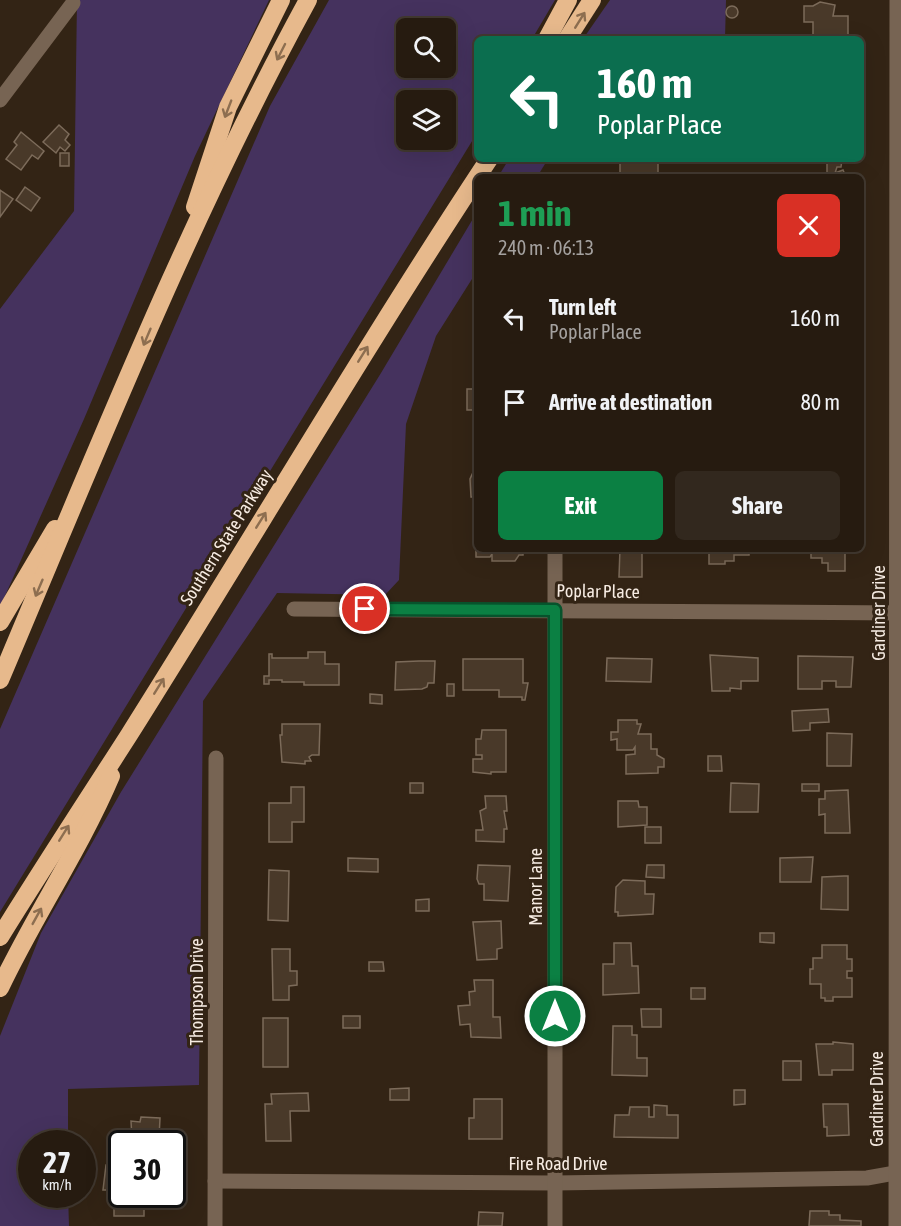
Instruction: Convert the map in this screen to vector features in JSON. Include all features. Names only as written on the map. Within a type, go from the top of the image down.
[{"type":"highway","points":[[170,283],[228,107],[281,0]]},
{"type":"highway","points":[[0,680],[170,283],[263,88],[308,0]]},
{"type":"highway","points":[[549,36],[568,0]]},
{"type":"highway","points":[[569,36],[592,0]]},
{"type":"highway","points":[[405,285],[476,162]]},
{"type":"highway","name":"Southern State Parkway","points":[[0,937],[76,813],[128,736],[405,285],[474,182]]},
{"type":"highway","points":[[0,622],[87,476]]},
{"type":"highway","points":[[0,988],[54,885],[92,821],[128,736]]},
{"type":"street","name":"Gardiner Drive","points":[[896,1226],[900,613],[897,0]]},
{"type":"street","points":[[0,100],[73,3]]},
{"type":"street","name":"Manor Lane","points":[[555,552],[555,1226]]},
{"type":"street","name":"Poplar Place","points":[[294,609],[900,613]]},
{"type":"street","name":"Thompson Drive","points":[[215,1226],[216,758]]},
{"type":"street","name":"Fire Road Drive","points":[[215,1181],[555,1183],[867,1178],[898,1173]]},
{"type":"shaded area","points":[[77,0],[269,0],[195,156],[84,419],[0,607],[0,309],[74,211]]},
{"type":"shaded area","points":[[329,0],[555,0],[534,36],[474,36],[474,138],[0,912],[0,729],[270,106]]},
{"type":"shaded area","points":[[610,0],[726,0],[725,36],[585,36]]},
{"type":"shaded area","points":[[507,162],[546,162],[539,174],[500,174]]},
{"type":"shaded area","points":[[474,217],[474,276],[436,336],[406,424],[399,580],[385,595],[277,593],[203,701],[199,1085],[68,1089],[68,1130],[18,1130],[18,1208],[68,1208],[69,1226],[0,1226],[0,1036],[41,933],[121,792],[381,373]]},
{"type":"building","points":[[820,2],[835,5],[833,16],[848,16],[848,36],[813,36],[813,22],[804,22],[804,6],[813,6]]},
{"type":"building","points":[[734,6],[738,12],[734,18],[730,18],[726,10]]},
{"type":"building","points":[[59,125],[69,134],[65,140],[70,145],[65,151],[60,147],[56,153],[43,142]]},
{"type":"building","points":[[21,132],[44,151],[38,159],[32,155],[21,170],[6,159],[17,145],[14,142]]},
{"type":"building","points":[[60,153],[69,153],[69,166],[60,166]]},
{"type":"building","points":[[620,162],[658,162],[658,174],[620,174]]},
{"type":"building","points":[[827,162],[842,162],[841,167],[837,167],[835,173],[843,170],[845,174],[827,174]]},
{"type":"building","points":[[25,187],[40,198],[31,211],[16,200]]},
{"type":"building","points":[[0,190],[13,199],[0,217]]},
{"type":"building","points":[[467,389],[474,389],[474,410],[467,410]]},
{"type":"building","points":[[474,470],[474,497],[471,497],[470,479]]},
{"type":"building","points":[[476,552],[523,552],[523,555],[519,555],[515,561],[492,561],[492,554],[490,557],[476,557]]},
{"type":"building","points":[[620,552],[642,552],[642,577],[619,577]]},
{"type":"building","points":[[709,552],[749,552],[749,555],[734,555],[734,561],[725,561],[725,564],[709,564]]},
{"type":"building","points":[[845,552],[845,571],[828,571],[828,563],[822,563],[822,558],[811,558],[811,553],[800,553]]},
{"type":"building","points":[[308,652],[325,652],[325,664],[339,664],[339,685],[304,685],[304,682],[282,682],[282,680],[269,680],[269,684],[264,684],[264,676],[269,676],[269,654],[272,654],[272,658],[308,658]]},
{"type":"building","points":[[710,655],[758,658],[758,681],[741,681],[741,689],[712,691]]},
{"type":"building","points":[[798,656],[853,657],[851,687],[836,687],[836,681],[822,681],[822,689],[798,689]]},
{"type":"building","points":[[607,658],[652,659],[651,682],[606,681]]},
{"type":"building","points":[[463,659],[523,659],[523,683],[528,683],[525,700],[522,700],[522,697],[499,697],[499,690],[463,690]]},
{"type":"building","points":[[435,661],[434,683],[428,683],[427,687],[422,689],[395,690],[396,662]]},
{"type":"building","points":[[447,684],[454,684],[454,696],[447,696]]},
{"type":"building","points":[[370,694],[382,695],[382,704],[370,703]]},
{"type":"building","points":[[828,709],[829,722],[810,723],[810,730],[793,731],[792,711]]},
{"type":"building","points":[[618,720],[637,720],[637,724],[641,724],[638,734],[651,734],[651,749],[657,749],[657,755],[664,759],[664,767],[658,767],[658,773],[626,774],[626,755],[635,754],[635,747],[633,750],[617,750],[617,739],[611,740],[611,732],[618,732]]},
{"type":"building","points":[[282,724],[320,724],[319,755],[312,755],[309,757],[311,761],[305,761],[305,764],[282,762],[280,735],[282,735]]},
{"type":"building","points":[[482,730],[506,730],[506,772],[491,772],[491,774],[473,772],[473,759],[482,759],[482,755],[476,755],[476,739],[481,739]]},
{"type":"building","points":[[827,733],[852,734],[851,766],[827,766]]},
{"type":"building","points":[[708,756],[721,756],[722,771],[708,771]]},
{"type":"building","points":[[410,783],[423,783],[423,793],[410,793]]},
{"type":"building","points":[[731,783],[759,784],[758,812],[730,812]]},
{"type":"building","points":[[802,784],[819,784],[819,791],[802,791]]},
{"type":"building","points":[[291,787],[304,787],[304,822],[292,822],[292,842],[269,842],[269,803],[291,803]]},
{"type":"building","points":[[848,790],[850,833],[825,833],[825,814],[819,815],[819,799],[825,799],[825,791]]},
{"type":"building","points":[[485,796],[506,796],[507,811],[504,811],[507,829],[504,829],[504,842],[476,841],[476,830],[483,830],[480,811],[486,808]]},
{"type":"building","points":[[618,801],[638,801],[639,807],[647,807],[647,825],[618,827]]},
{"type":"building","points":[[645,827],[661,827],[661,843],[645,843]]},
{"type":"building","points":[[813,857],[811,882],[780,882],[780,858]]},
{"type":"building","points":[[348,858],[378,859],[378,872],[348,871]]},
{"type":"building","points":[[478,865],[510,866],[508,901],[484,900],[484,884],[479,884],[477,879]]},
{"type":"building","points":[[647,865],[664,865],[664,878],[646,877]]},
{"type":"building","points":[[269,870],[289,871],[288,921],[268,920]]},
{"type":"building","points":[[848,876],[848,910],[821,909],[822,877]]},
{"type":"building","points":[[623,880],[645,881],[645,894],[654,894],[653,914],[618,916],[618,912],[615,912],[616,887]]},
{"type":"building","points":[[429,899],[429,911],[416,911],[416,900]]},
{"type":"building","points":[[501,921],[502,948],[497,949],[497,959],[477,960],[473,922]]},
{"type":"building","points":[[760,933],[774,933],[774,943],[760,942]]},
{"type":"building","points":[[614,943],[631,943],[632,966],[638,966],[639,993],[603,995],[603,964],[614,964]]},
{"type":"building","points":[[822,945],[847,945],[847,959],[852,959],[852,971],[847,971],[847,978],[852,978],[852,997],[833,997],[833,1001],[825,1001],[825,998],[821,998],[821,984],[810,984],[813,958],[822,958]]},
{"type":"building","points":[[272,949],[290,949],[290,971],[297,971],[297,985],[289,986],[289,1000],[273,1000]]},
{"type":"building","points":[[369,962],[383,962],[384,971],[369,971]]},
{"type":"building","points":[[474,980],[493,980],[493,1017],[500,1017],[501,1038],[471,1037],[470,1024],[460,1025],[458,1006],[470,1005],[469,992],[475,991]]},
{"type":"building","points":[[691,988],[705,988],[705,999],[691,999]]},
{"type":"building","points":[[641,1009],[661,1009],[661,1027],[642,1027]]},
{"type":"building","points":[[343,1016],[360,1016],[360,1028],[343,1028]]},
{"type":"building","points":[[263,1018],[288,1018],[288,1067],[263,1067]]},
{"type":"building","points":[[613,1026],[632,1026],[632,1035],[637,1035],[637,1058],[647,1058],[647,1076],[612,1075]]},
{"type":"building","points":[[833,1042],[853,1044],[853,1070],[832,1070],[832,1075],[819,1075],[816,1044],[833,1044]]},
{"type":"building","points":[[783,1061],[801,1061],[801,1080],[783,1080]]},
{"type":"building","points":[[409,1088],[409,1100],[390,1100],[390,1089]]},
{"type":"building","points":[[734,1090],[745,1090],[745,1104],[734,1105]]},
{"type":"building","points":[[308,1093],[309,1111],[290,1111],[291,1141],[266,1141],[265,1104],[272,1104],[271,1094]]},
{"type":"building","points":[[474,1099],[502,1099],[502,1139],[469,1139],[469,1118],[474,1118]]},
{"type":"building","points":[[823,1104],[848,1104],[849,1135],[827,1136],[827,1127],[824,1127]]},
{"type":"building","points":[[654,1105],[667,1106],[667,1115],[678,1115],[678,1138],[614,1137],[615,1115],[629,1115],[630,1107],[649,1107],[649,1117],[654,1117]]},
{"type":"building","points":[[141,1117],[160,1118],[159,1130],[132,1130],[131,1121],[140,1122]]},
{"type":"building","points":[[106,1165],[108,1165],[108,1190],[103,1190]]},
{"type":"building","points":[[114,1208],[144,1208],[144,1216],[114,1216]]},
{"type":"building","points":[[810,1211],[829,1211],[829,1215],[840,1215],[840,1220],[861,1221],[861,1226],[809,1226]]},
{"type":"building","points":[[479,1212],[503,1213],[502,1226],[478,1226]]},
{"type":"route","points":[[365,609],[555,610],[555,1016]]}]
